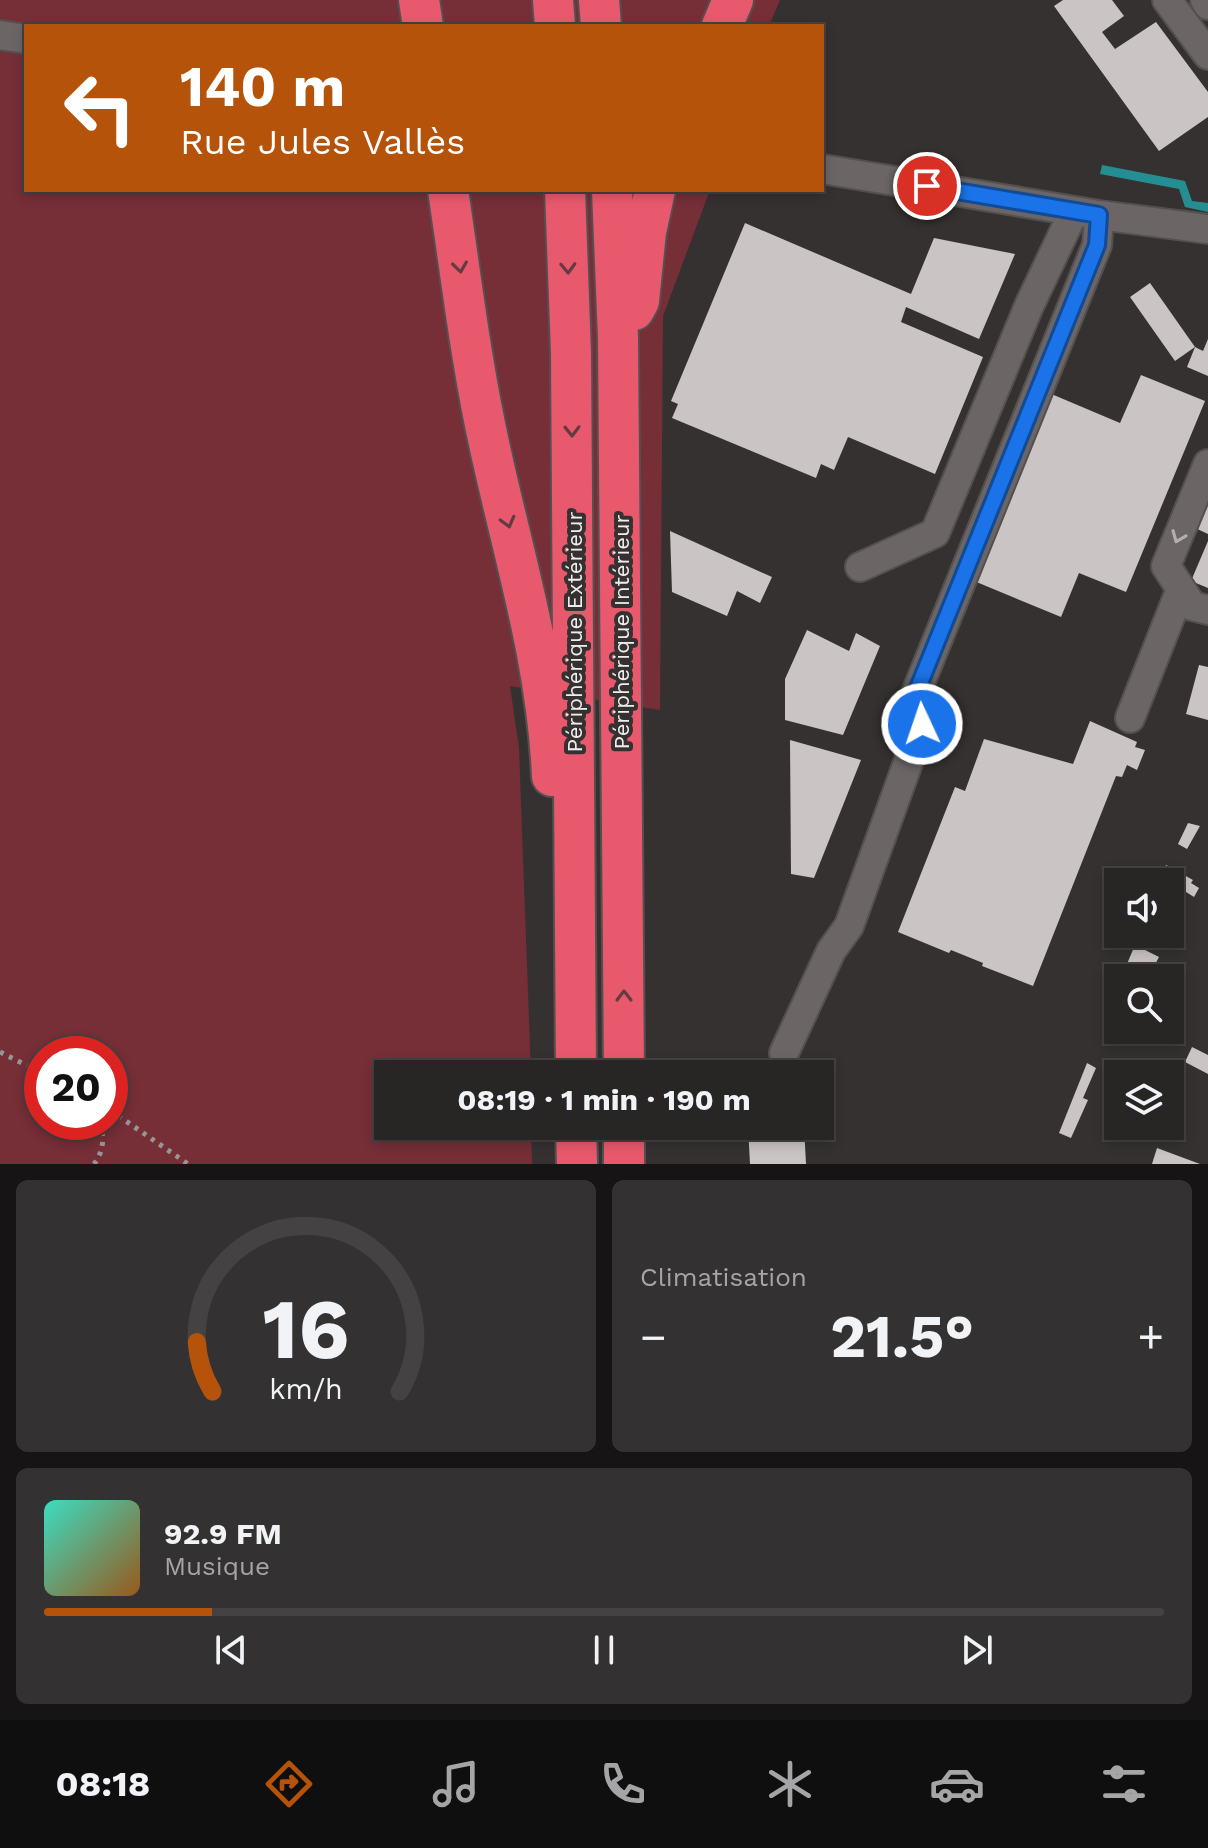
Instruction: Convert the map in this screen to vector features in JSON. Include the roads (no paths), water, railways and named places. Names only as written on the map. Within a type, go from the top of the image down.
[{"type":"highway","points":[[419,0],[423,24]]},
{"type":"highway","points":[[553,0],[555,24]]},
{"type":"highway","points":[[599,0],[601,24]]},
{"type":"highway","points":[[723,24],[733,0]]},
{"type":"highway","points":[[448,192],[489,447],[534,633],[550,747],[555,863],[575,906]]},
{"type":"highway","name":"Périphérique Extérieur","points":[[565,192],[571,353],[576,1060]]},
{"type":"highway","name":"Périphérique Intérieur","points":[[612,192],[618,338],[624,1060]]},
{"type":"highway","points":[[618,338],[639,301],[646,232],[655,192]]},
{"type":"highway","points":[[576,1140],[577,1164]]},
{"type":"highway","points":[[624,1140],[624,1164]]},
{"type":"street","points":[[1167,0],[1208,55]]},
{"type":"street","points":[[0,35],[24,39]]},
{"type":"street","points":[[824,169],[1087,213],[1208,229]]},
{"type":"street","points":[[860,567],[935,533],[1029,306],[1087,213]]},
{"type":"street","points":[[784,1053],[831,951],[849,926],[922,724],[916,693],[1097,245],[1087,213]]},
{"type":"street","points":[[1208,464],[1166,566],[1192,606],[1208,610]]},
{"type":"street","points":[[1130,718],[1181,589]]},
{"type":"water","points":[[1102,165],[1185,181],[1192,201],[1208,203],[1208,212],[1185,207],[1179,189],[1100,174]]}]
